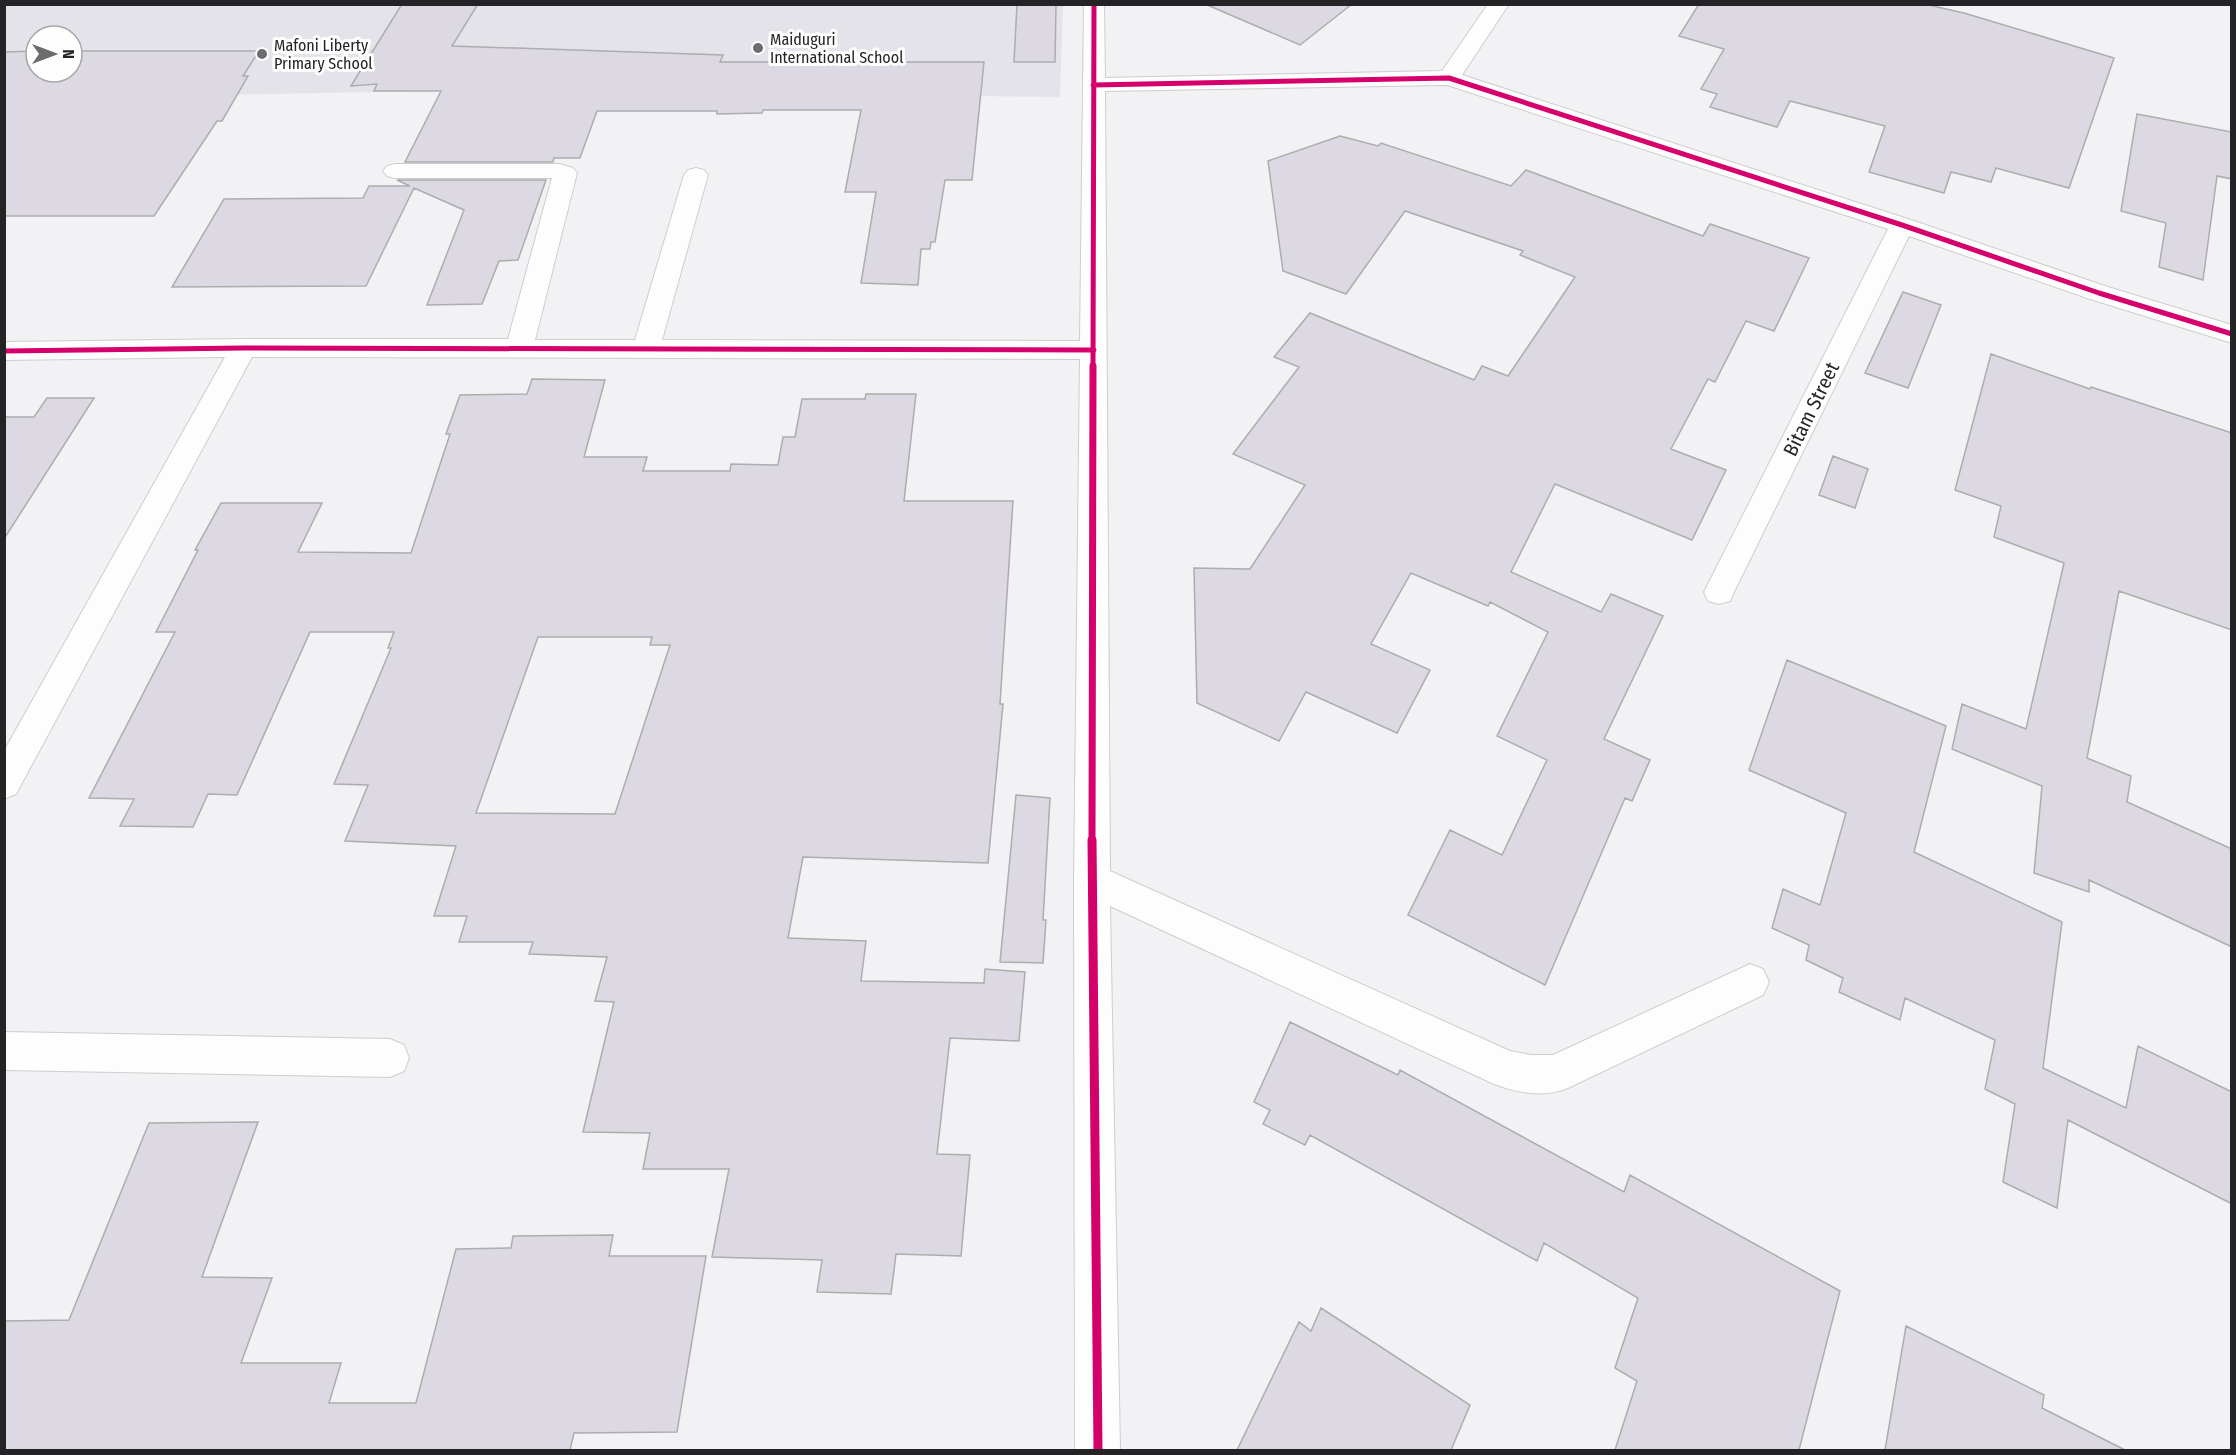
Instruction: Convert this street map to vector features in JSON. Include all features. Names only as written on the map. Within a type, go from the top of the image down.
[{"type":"street","points":[[1094,4],[1092,880],[1098,1450]]},
{"type":"street","points":[[1449,78],[1499,4]]},
{"type":"street","points":[[1093,85],[1294,79],[1449,78],[1902,225],[2099,293],[2232,334]]},
{"type":"street","points":[[395,171],[560,171],[566,173],[519,349]]},
{"type":"street","points":[[646,349],[696,175]]},
{"type":"street","name":"Bitam Street","points":[[1719,592],[1902,225]]},
{"type":"street","points":[[4,351],[244,348],[1094,350]]},
{"type":"street","points":[[4,784],[244,348]]},
{"type":"street","points":[[1092,880],[1508,1070],[1531,1074],[1554,1074],[1750,981]]},
{"type":"street","points":[[4,1051],[390,1058]]},
{"type":"shaded area","points":[[4,5],[1063,5],[1060,97],[429,91],[5,99]]},
{"type":"building","points":[[402,4],[478,4],[452,46],[723,55],[720,62],[984,62],[972,180],[945,180],[935,242],[931,242],[930,249],[921,249],[918,285],[861,283],[876,192],[845,192],[861,110],[763,110],[762,113],[717,114],[717,111],[597,111],[580,158],[554,158],[553,162],[405,162],[441,91],[374,91],[377,84],[351,86]]},
{"type":"building","points":[[1017,4],[1056,4],[1055,62],[1014,62]]},
{"type":"building","points":[[1205,4],[1352,4],[1300,45]]},
{"type":"building","points":[[1699,4],[1924,4],[1964,13],[2114,58],[2069,188],[1996,168],[1991,182],[1951,172],[1944,193],[1869,172],[1885,126],[1790,101],[1777,127],[1710,107],[1717,94],[1701,89],[1724,49],[1679,36]]},
{"type":"building","points":[[24,51],[24,84],[84,84],[84,51],[259,51],[243,76],[248,76],[222,121],[217,121],[154,216],[4,216],[4,52]]},
{"type":"building","points":[[2137,114],[2232,132],[2232,179],[2217,176],[2203,280],[2159,267],[2166,223],[2121,211]]},
{"type":"building","points":[[1340,136],[1378,146],[1381,143],[1511,186],[1526,170],[1703,236],[1710,224],[1809,258],[1774,331],[1746,321],[1715,382],[1708,379],[1671,449],[1726,470],[1692,540],[1555,484],[1511,572],[1601,612],[1611,594],[1663,616],[1604,739],[1650,760],[1632,801],[1625,798],[1545,985],[1408,915],[1450,830],[1502,855],[1547,760],[1497,736],[1548,632],[1490,602],[1488,606],[1411,573],[1371,644],[1430,670],[1397,733],[1306,692],[1279,741],[1197,703],[1194,568],[1250,569],[1305,485],[1233,454],[1299,367],[1274,357],[1310,313],[1474,380],[1482,366],[1508,376],[1575,277],[1520,255],[1523,251],[1405,211],[1346,294],[1283,271],[1268,161]]},
{"type":"building","points":[[397,180],[546,180],[518,260],[499,261],[482,304],[427,305],[464,210],[414,188],[366,286],[172,287],[224,199],[363,198],[369,186],[410,186]]},
{"type":"building","points":[[1903,292],[1941,305],[1908,388],[1865,373]]},
{"type":"building","points":[[1991,354],[2090,389],[2091,387],[2232,433],[2232,630],[2119,591],[2087,758],[2131,776],[2127,802],[2232,849],[2232,947],[2089,880],[2089,892],[2034,873],[2042,786],[1952,749],[1962,704],[2026,729],[2064,563],[1994,537],[2001,506],[1955,490]]},
{"type":"building","points":[[532,379],[605,380],[584,457],[647,457],[643,471],[730,471],[731,464],[778,465],[783,437],[795,437],[802,399],[865,399],[866,394],[916,394],[904,501],[1013,501],[1000,704],[1003,704],[988,863],[803,857],[788,938],[866,941],[861,981],[984,983],[985,969],[1025,972],[1019,1041],[950,1038],[937,1154],[970,1155],[961,1256],[896,1254],[891,1294],[817,1292],[822,1260],[712,1257],[729,1169],[643,1169],[650,1133],[583,1132],[614,1002],[595,1001],[607,957],[529,954],[533,942],[459,942],[467,916],[434,916],[456,846],[345,841],[368,785],[334,784],[391,648],[388,648],[394,632],[310,632],[237,795],[208,794],[193,827],[120,826],[134,799],[89,798],[175,632],[156,632],[198,550],[195,550],[221,503],[322,503],[298,552],[411,553],[450,434],[446,434],[460,395],[527,394]],"holes":[[[538,637],[652,637],[650,645],[670,645],[615,814],[476,813]]]},
{"type":"building","points":[[47,398],[94,398],[4,539],[4,417],[34,417]]},
{"type":"building","points":[[1833,456],[1868,469],[1855,508],[1819,495]]},
{"type":"building","points":[[1787,660],[1946,726],[1914,852],[2062,922],[2043,1068],[2126,1108],[2138,1046],[2232,1092],[2232,1204],[2068,1120],[2057,1208],[2003,1182],[2015,1104],[1985,1089],[1995,1040],[1905,998],[1900,1020],[1839,992],[1843,978],[1806,960],[1809,945],[1772,928],[1783,889],[1820,905],[1846,813],[1749,770]]},
{"type":"building","points":[[1016,795],[1050,798],[1043,920],[1046,920],[1043,963],[1000,962]]},
{"type":"building","points":[[1290,1022],[1398,1075],[1400,1070],[1624,1192],[1630,1175],[1840,1291],[1799,1450],[1615,1450],[1637,1381],[1615,1368],[1638,1298],[1544,1243],[1537,1261],[1310,1135],[1305,1145],[1263,1124],[1270,1110],[1254,1102]]},
{"type":"building","points":[[258,1122],[202,1277],[272,1278],[241,1363],[341,1363],[329,1403],[416,1403],[456,1249],[511,1248],[513,1236],[613,1235],[609,1256],[706,1256],[677,1432],[574,1433],[570,1450],[4,1450],[4,1321],[69,1320],[149,1123]]},
{"type":"building","points":[[1321,1308],[1470,1405],[1451,1450],[1237,1450],[1299,1322],[1311,1331]]},
{"type":"building","points":[[1906,1326],[2044,1395],[2042,1408],[2125,1450],[1885,1450]]},
{"type":"cycle path","points":[[1094,4],[1092,880],[1098,1450]]},
{"type":"cycle path","points":[[1093,85],[1449,78],[1902,225],[2099,293],[2232,334]]},
{"type":"cycle path","points":[[4,351],[244,348],[1094,350]]},
{"type":"place","name":"Maiduguri International School","points":[[758,48]]},
{"type":"place","name":"Mafoni Liberty Primary School","points":[[262,54]]}]
